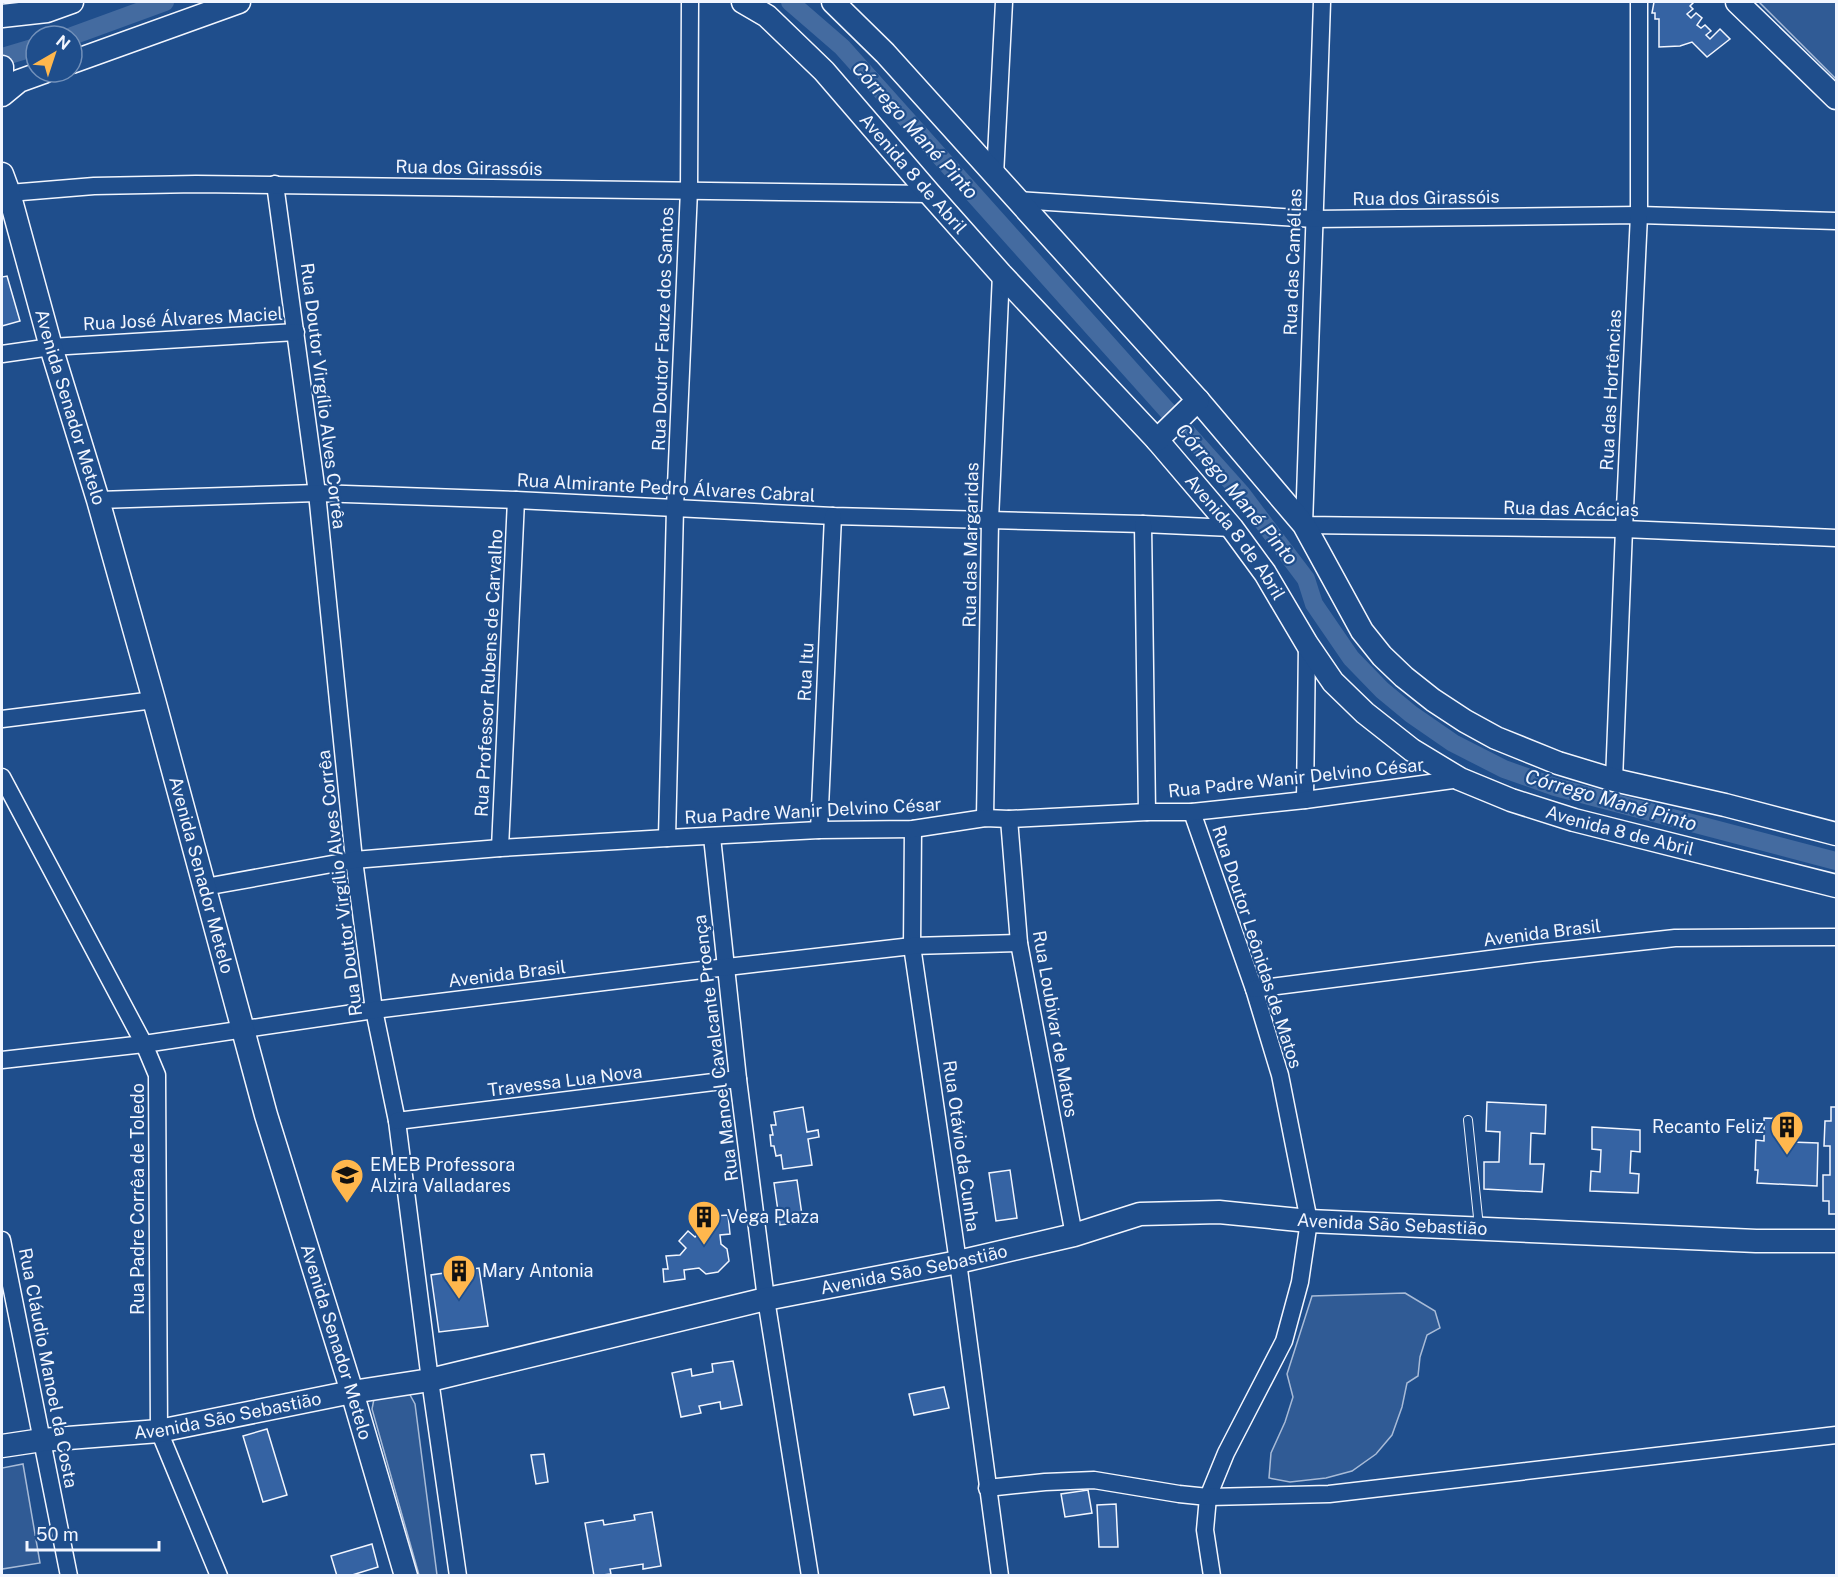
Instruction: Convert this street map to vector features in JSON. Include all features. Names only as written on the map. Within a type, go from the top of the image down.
[{"type":"main road","points":[[2,17],[72,2]]},
{"type":"main road","points":[[84,58],[239,2]]},
{"type":"main road","name":"Avenida 8 de Abril","points":[[743,2],[767,16],[824,71],[1001,274],[1163,434],[1265,573],[1306,644],[1333,682],[1365,713],[1412,750],[1460,779],[1511,800],[1574,820],[1836,886]]},
{"type":"main road","points":[[833,2],[885,53],[995,175],[1193,405],[1304,525],[1362,632],[1404,677],[1465,721],[1496,738],[1558,763],[1614,780],[1725,805],[1836,834]]},
{"type":"main road","points":[[1737,2],[1836,98]]},
{"type":"main road","points":[[2,82],[24,79]]},
{"type":"main road","name":"Avenida Senador Metelo","points":[[5,184],[98,500],[266,1115],[406,1575]]},
{"type":"main road","points":[[1163,434],[1193,405]]},
{"type":"main road","name":"Avenida São Sebastião","points":[[2,1446],[42,1440],[159,1431],[352,1392],[430,1380],[766,1299],[958,1262],[1074,1235],[1140,1214],[1220,1212],[1309,1221],[1756,1241],[1836,1241]]},
{"type":"street","name":"Rua Doutor Fauze dos Santos","points":[[667,838],[675,508],[689,190],[690,2]]},
{"type":"street","points":[[995,175],[1004,2]]},
{"type":"street","name":"Rua das Camélias","points":[[1304,525],[1322,2]]},
{"type":"street","name":"Rua das Hortências","points":[[1614,780],[1639,215],[1639,2]]},
{"type":"street","name":"Rua dos Girassóis","points":[[5,184],[94,186],[275,184],[930,194]]},
{"type":"street","name":"Rua Doutor Virgílio Alves Corrêa","points":[[275,184],[317,493],[354,860],[374,1010],[397,1121],[458,1575]]},
{"type":"street","name":"Rua dos Girassóis","points":[[1017,201],[1314,219],[1639,215],[1836,221]]},
{"type":"street","name":"Rua das Margaridas","points":[[986,818],[990,520],[1001,274]]},
{"type":"street","name":"Rua José Álvares Maciel","points":[[2,354],[51,346],[296,332]]},
{"type":"street","name":"Rua Almirante Pedro Álvares Cabral","points":[[98,500],[317,493],[516,500],[833,516],[1232,528]]},
{"type":"street","name":"Rua Professor Rubens de Carvalho","points":[[500,848],[516,500]]},
{"type":"street","name":"Rua Itu","points":[[819,830],[833,516]]},
{"type":"street","points":[[1143,524],[1148,812]]},
{"type":"street","name":"Rua das Acácias","points":[[1304,525],[1624,529],[1836,538]]},
{"type":"street","points":[[1305,800],[1306,644]]},
{"type":"street","points":[[2,719],[154,700]]},
{"type":"street","name":"Rua Padre Corrêa de Toledo","points":[[2,777],[144,1044],[157,1075],[159,1431],[219,1575]]},
{"type":"street","name":"Rua Padre Wanir Delvino César","points":[[205,887],[354,860],[667,838],[819,830],[913,829],[986,818],[1192,812],[1305,800],[1460,779]]},
{"type":"street","name":"Rua Doutor Leônidas de Matos","points":[[1192,812],[1254,989],[1280,1076],[1309,1221],[1300,1282],[1284,1341],[1226,1453],[1208,1497],[1205,1530],[1212,1575]]},
{"type":"street","name":"Rua Loubivar de Matos","points":[[1009,819],[1018,943],[1074,1235]]},
{"type":"street","name":"Rua Otávio da Cunha","points":[[913,829],[912,946],[1000,1575]]},
{"type":"street","name":"Rua Manoel Cavalcante Proença","points":[[712,837],[738,1079],[766,1299],[810,1575]]},
{"type":"street","name":"Avenida Brasil","points":[[1254,989],[1675,938],[1836,937]]},
{"type":"street","name":"Avenida Brasil","points":[[2,1060],[144,1044],[374,1010],[727,967],[912,946],[1018,943]]},
{"type":"street","name":"Travessa Lua Nova","points":[[397,1121],[738,1079]]},
{"type":"street","name":"Rua Cláudio Manoel da Costa","points":[[2,1240],[69,1575]]},
{"type":"street","points":[[987,1488],[1094,1479],[1208,1497],[1329,1494],[1836,1435]]},
{"type":"lane","points":[[1468,1120],[1479,1229]]},
{"type":"shaded area","points":[[1759,2],[1836,2],[1836,79]]},
{"type":"shaded area","points":[[1405,1293],[1435,1311],[1440,1328],[1427,1335],[1420,1357],[1418,1376],[1407,1383],[1402,1407],[1392,1435],[1376,1454],[1352,1471],[1326,1478],[1290,1482],[1269,1478],[1271,1453],[1293,1397],[1287,1374],[1312,1296]]},
{"type":"shaded area","points":[[409,1393],[415,1404],[437,1575],[419,1575],[372,1409],[374,1399]]},
{"type":"shaded area","points":[[23,1464],[40,1563],[2,1569],[2,1468]]},
{"type":"building","points":[[1654,2],[1694,2],[1690,6],[1693,9],[1687,14],[1691,18],[1696,13],[1702,18],[1697,25],[1701,28],[1705,25],[1711,31],[1706,35],[1710,39],[1720,29],[1730,39],[1707,57],[1692,42],[1680,46],[1659,47],[1659,19],[1655,19],[1655,13],[1652,13]]},
{"type":"building","points":[[7,276],[20,321],[2,326],[2,277]]},
{"type":"building","points":[[1487,1102],[1546,1105],[1545,1134],[1531,1133],[1530,1164],[1544,1164],[1542,1192],[1484,1189],[1484,1162],[1499,1162],[1500,1132],[1486,1131]]},
{"type":"building","points":[[803,1107],[807,1132],[818,1130],[819,1137],[808,1139],[812,1165],[783,1169],[781,1155],[776,1156],[774,1146],[771,1146],[770,1135],[773,1135],[771,1125],[776,1125],[774,1112]]},
{"type":"building","points":[[1831,1107],[1836,1107],[1836,1214],[1829,1214],[1829,1201],[1823,1201],[1823,1175],[1830,1175],[1830,1146],[1824,1146],[1825,1121],[1831,1121]]},
{"type":"building","name":"Recanto Feliz","points":[[1764,1118],[1792,1119],[1791,1142],[1818,1143],[1817,1186],[1757,1183],[1756,1140],[1764,1141]]},
{"type":"building","points":[[1592,1127],[1640,1130],[1640,1152],[1631,1151],[1630,1173],[1639,1174],[1638,1193],[1590,1191],[1591,1171],[1600,1172],[1601,1150],[1592,1149]]},
{"type":"building","points":[[1010,1170],[1017,1218],[996,1221],[989,1173]]},
{"type":"building","points":[[797,1180],[803,1222],[780,1225],[774,1183]]},
{"type":"building","name":"Vega Plaza","points":[[714,1211],[714,1216],[728,1215],[730,1234],[720,1235],[721,1244],[727,1249],[729,1261],[718,1272],[706,1274],[699,1268],[684,1270],[685,1279],[664,1282],[663,1269],[668,1269],[666,1256],[680,1255],[686,1248],[679,1241],[688,1231],[695,1237],[702,1230],[700,1213]]},
{"type":"building","name":"Mary Antonia","points":[[479,1268],[488,1326],[439,1332],[431,1275]]},
{"type":"building","points":[[733,1361],[742,1405],[721,1409],[720,1402],[699,1406],[701,1413],[681,1417],[672,1373],[691,1369],[692,1376],[713,1372],[712,1364]]},
{"type":"building","points":[[944,1387],[949,1408],[914,1415],[909,1394]]},
{"type":"building","points":[[267,1429],[287,1495],[263,1502],[243,1436]]},
{"type":"building","points":[[544,1454],[548,1482],[536,1484],[531,1455]]},
{"type":"building","points":[[1088,1490],[1092,1513],[1065,1517],[1061,1494]]},
{"type":"building","points":[[1116,1504],[1118,1547],[1099,1547],[1097,1505]]},
{"type":"building","points":[[652,1512],[661,1566],[643,1569],[643,1564],[610,1569],[611,1574],[594,1576],[585,1523],[603,1520],[604,1525],[635,1520],[634,1515]]},
{"type":"building","points":[[372,1544],[378,1567],[349,1576],[337,1576],[331,1556]]},
{"type":"waterway","name":"Córrego Mané Pinto","points":[[84,32],[165,2]]},
{"type":"waterway","name":"Córrego Mané Pinto","points":[[790,2],[842,47],[1241,493],[1306,579],[1314,604],[1351,658],[1382,690],[1411,714],[1453,743],[1504,769],[1555,787],[1836,861]]},
{"type":"waterway","name":"Córrego Mané Pinto","points":[[2,57],[24,51]]},
{"type":"place","name":"Recanto Feliz","points":[[1787,1156]]},
{"type":"place","name":"EMEB Professora Alzira Valladares","points":[[347,1204]]},
{"type":"place","name":"Vega Plaza","points":[[704,1246]]},
{"type":"place","name":"Mary Antonia","points":[[459,1300]]}]
